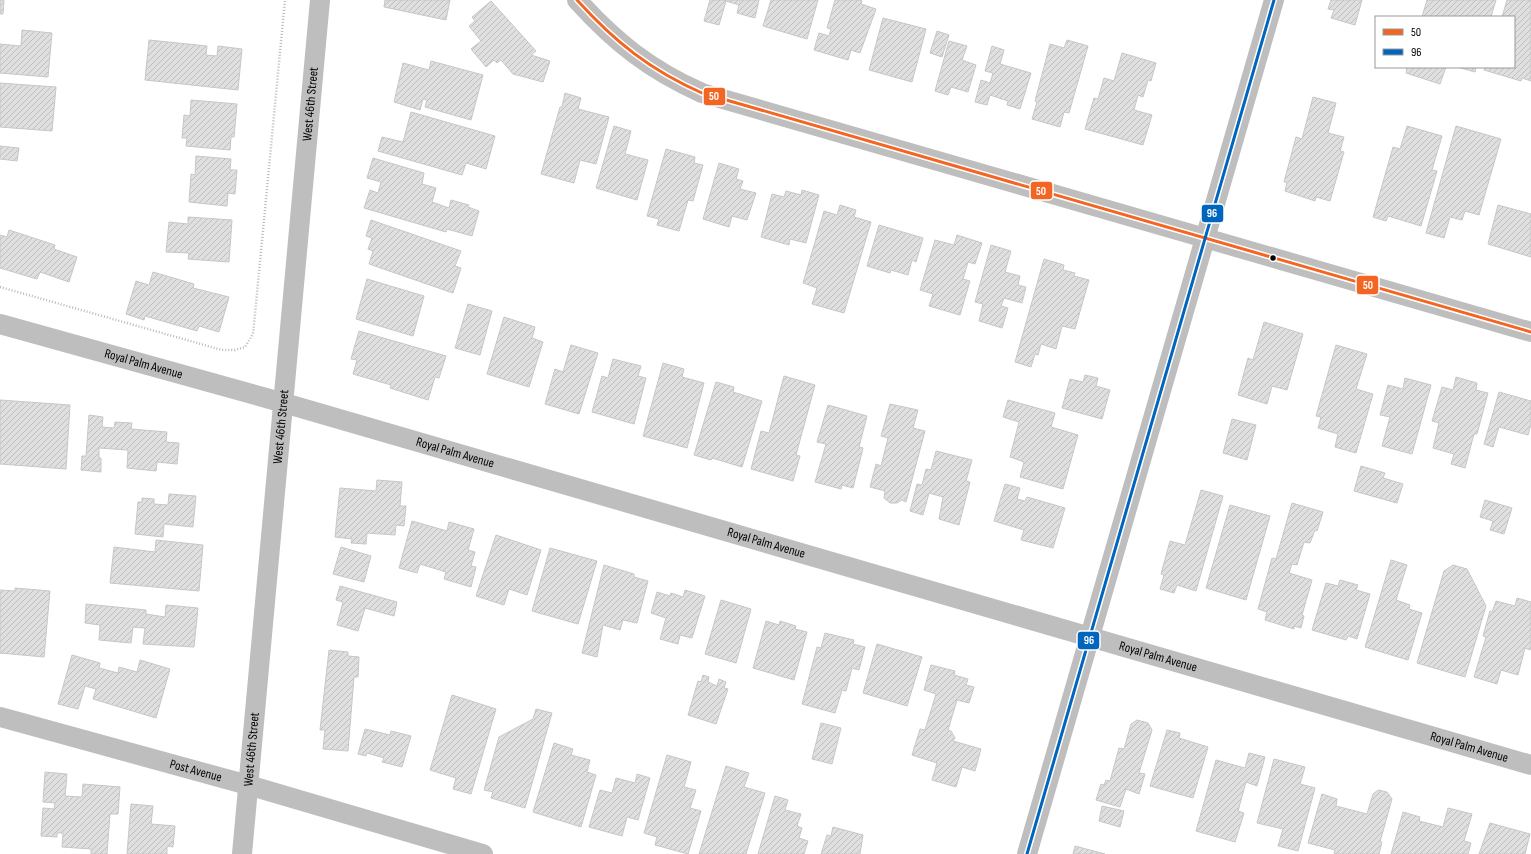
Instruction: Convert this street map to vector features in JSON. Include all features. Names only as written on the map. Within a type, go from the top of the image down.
[{"type":"street","name":"West 46th Street","points":[[242,854],[320,0]]},
{"type":"street","points":[[577,0],[595,20],[630,51],[661,73],[702,93],[1531,332]]},
{"type":"street","points":[[1026,854],[1274,0]]},
{"type":"street","name":"Royal Palm Avenue","points":[[0,324],[284,403],[1531,765]]},
{"type":"street","name":"Post Avenue","points":[[0,717],[248,785],[484,854]]},
{"type":"path","points":[[0,287],[222,350],[235,350],[245,347],[253,334],[285,0]]},
{"type":"building","points":[[0,0],[4,0],[3,14],[0,14]]},
{"type":"building","points":[[385,0],[450,0],[446,20],[384,7]]},
{"type":"building","points":[[710,0],[759,0],[755,18],[737,13],[739,5],[726,1],[719,25],[704,21]]},
{"type":"building","points":[[771,0],[818,0],[807,39],[763,26]]},
{"type":"building","points":[[835,0],[859,0],[862,1],[861,4],[876,9],[860,53],[851,50],[848,60],[814,50],[819,33],[829,36],[831,29],[827,28]]},
{"type":"building","points":[[1331,0],[1362,0],[1355,25],[1331,18],[1334,10],[1328,9]]},
{"type":"building","points":[[1427,0],[1496,0],[1491,16],[1422,16]]},
{"type":"building","points":[[1507,0],[1531,0],[1531,81],[1522,78],[1521,81],[1484,70],[1485,68],[1515,68],[1515,16],[1502,16]]},
{"type":"building","points":[[491,1],[536,51],[531,55],[550,61],[543,82],[513,74],[501,60],[497,63],[494,60],[486,67],[471,49],[481,41],[469,26],[475,21],[472,17]]},
{"type":"building","points":[[883,18],[926,29],[912,82],[869,70]]},
{"type":"building","points":[[22,30],[52,33],[48,77],[0,73],[0,44],[21,46]]},
{"type":"building","points":[[937,31],[949,35],[942,57],[930,53]]},
{"type":"building","points":[[149,40],[207,46],[206,55],[217,56],[218,46],[242,49],[238,90],[145,80]]},
{"type":"building","points":[[1067,40],[1088,46],[1069,113],[1064,112],[1060,127],[1032,119],[1037,102],[1035,101],[1050,44],[1064,48]]},
{"type":"building","points":[[949,41],[967,46],[962,60],[976,65],[968,92],[951,87],[948,95],[935,91]]},
{"type":"building","points":[[992,46],[1004,50],[1000,64],[1031,73],[1020,109],[1007,105],[1008,101],[990,95],[987,105],[975,102],[981,80],[990,83],[993,73],[985,71]]},
{"type":"building","points":[[1122,53],[1156,63],[1151,81],[1148,80],[1143,97],[1138,95],[1134,110],[1152,115],[1143,145],[1085,129],[1094,98],[1098,99],[1104,78],[1114,81]]},
{"type":"building","points":[[431,61],[483,75],[471,120],[425,107],[427,100],[423,99],[420,110],[394,102],[403,63],[429,70]]},
{"type":"building","points":[[1407,68],[1446,68],[1440,84],[1406,73]]},
{"type":"building","points":[[1461,68],[1476,68],[1475,72]]},
{"type":"building","points":[[0,83],[56,87],[52,131],[0,127]]},
{"type":"building","points":[[565,93],[581,98],[578,109],[609,117],[596,164],[580,160],[574,183],[541,174]]},
{"type":"building","points":[[1313,97],[1336,103],[1328,133],[1344,137],[1340,151],[1344,152],[1330,201],[1316,197],[1315,201],[1285,191],[1287,182],[1284,182],[1296,137],[1302,139]]},
{"type":"building","points":[[191,100],[237,104],[234,137],[231,137],[230,150],[186,146],[187,138],[182,138],[184,115],[190,116]]},
{"type":"building","points":[[411,112],[495,136],[486,169],[466,163],[462,175],[378,151],[382,137],[403,142]]},
{"type":"building","points":[[614,126],[631,131],[625,154],[648,160],[637,200],[596,188]]},
{"type":"building","points":[[1407,126],[1442,136],[1432,170],[1437,171],[1421,226],[1388,216],[1386,221],[1373,217],[1393,147],[1400,149]]},
{"type":"building","points":[[1456,126],[1501,139],[1479,215],[1465,211],[1462,220],[1450,217],[1444,238],[1426,233]]},
{"type":"building","points":[[0,146],[19,148],[17,161],[0,159]]},
{"type":"building","points":[[666,149],[695,157],[694,163],[703,165],[693,201],[688,200],[679,231],[657,225],[659,219],[647,216]]},
{"type":"building","points":[[196,156],[231,159],[230,170],[237,170],[235,194],[228,193],[227,206],[189,202],[191,174],[195,175]]},
{"type":"building","points":[[373,158],[424,173],[422,184],[436,188],[432,202],[449,208],[451,200],[469,205],[468,207],[479,211],[472,236],[447,229],[446,232],[364,208],[370,190],[378,193],[381,182],[367,178]]},
{"type":"building","points":[[719,163],[739,169],[736,179],[743,181],[740,189],[756,193],[747,220],[732,216],[729,227],[703,219]]},
{"type":"building","points":[[802,190],[819,195],[806,243],[790,239],[789,245],[761,237],[772,194],[784,197],[786,191],[801,195]]},
{"type":"building","points":[[840,205],[856,210],[854,217],[871,222],[844,313],[812,304],[817,288],[803,283],[824,211],[837,215]]},
{"type":"building","points":[[1498,205],[1531,214],[1531,257],[1488,244]]},
{"type":"building","points":[[188,217],[232,220],[229,262],[188,259],[189,253],[166,252],[169,222],[188,224]]},
{"type":"building","points":[[371,220],[461,251],[455,266],[461,268],[453,293],[369,264],[373,251],[368,249],[372,238],[366,236]]},
{"type":"building","points":[[879,225],[923,238],[916,262],[912,260],[908,275],[891,270],[890,273],[867,266]]},
{"type":"building","points":[[9,230],[55,245],[54,249],[77,257],[69,282],[40,272],[37,279],[0,268],[0,235],[7,237]]},
{"type":"building","points":[[957,235],[982,243],[975,264],[968,262],[963,279],[970,281],[960,315],[929,306],[933,294],[920,290],[935,240],[954,245]]},
{"type":"building","points":[[991,245],[1011,251],[1005,272],[1020,276],[1018,285],[1026,287],[1022,303],[1004,298],[1001,306],[1008,308],[1002,328],[979,321],[983,304],[975,302]]},
{"type":"building","points":[[1044,259],[1064,265],[1063,270],[1075,273],[1074,276],[1089,280],[1075,329],[1062,326],[1056,349],[1041,344],[1038,355],[1035,354],[1031,367],[1015,362]]},
{"type":"building","points":[[153,272],[194,284],[193,288],[229,297],[219,332],[199,326],[197,331],[145,316],[144,320],[126,314],[136,281],[149,285]]},
{"type":"building","points":[[367,279],[424,296],[413,336],[356,319]]},
{"type":"building","points":[[468,304],[492,311],[480,355],[455,348]]},
{"type":"building","points":[[504,317],[535,327],[532,338],[543,342],[529,387],[487,374]]},
{"type":"building","points":[[1264,322],[1303,334],[1287,390],[1272,386],[1267,404],[1238,395],[1248,358],[1253,360]]},
{"type":"building","points":[[359,331],[446,356],[439,378],[435,377],[428,400],[390,388],[391,385],[353,374],[357,360],[351,359]]},
{"type":"building","points":[[571,345],[598,353],[579,414],[545,404],[555,369],[563,372]]},
{"type":"building","points":[[1336,345],[1367,354],[1356,389],[1373,394],[1356,453],[1335,447],[1338,434],[1318,428],[1321,417],[1316,416]]},
{"type":"building","points":[[613,359],[641,366],[638,376],[646,378],[634,424],[592,412],[602,376],[608,378]]},
{"type":"building","points":[[663,363],[684,369],[682,377],[704,383],[687,448],[643,436]]},
{"type":"building","points":[[1085,375],[1098,378],[1096,386],[1110,390],[1102,419],[1062,408],[1070,379],[1083,382]]},
{"type":"building","points":[[784,376],[815,385],[796,455],[800,456],[793,481],[751,469],[761,431],[769,433]]},
{"type":"building","points":[[1456,377],[1477,383],[1476,390],[1488,393],[1477,434],[1474,434],[1465,468],[1451,464],[1454,454],[1433,448],[1439,423],[1432,421],[1442,387],[1453,390]]},
{"type":"building","points":[[1405,378],[1431,385],[1412,454],[1382,446],[1390,417],[1380,415],[1388,385],[1403,389]]},
{"type":"building","points":[[716,382],[734,387],[733,392],[762,401],[742,467],[712,458],[711,460],[694,455]]},
{"type":"building","points":[[1499,392],[1531,401],[1531,424],[1528,435],[1499,427],[1493,447],[1484,444]]},
{"type":"building","points":[[0,400],[70,405],[66,469],[0,464]]},
{"type":"building","points":[[1008,400],[1055,413],[1051,427],[1078,435],[1063,489],[1020,477],[1024,462],[1010,457],[1019,422],[1003,417]]},
{"type":"building","points":[[890,404],[918,410],[913,428],[925,431],[906,502],[902,500],[897,503],[890,503],[884,498],[885,491],[870,487],[876,464],[881,466],[888,438],[881,436]]},
{"type":"building","points":[[828,405],[867,416],[859,447],[863,448],[853,488],[842,485],[841,489],[815,482],[826,444],[817,442]]},
{"type":"building","points":[[89,415],[103,417],[102,427],[114,428],[115,422],[132,423],[131,429],[167,432],[166,442],[179,443],[177,464],[157,462],[156,471],[127,468],[128,450],[99,448],[101,472],[81,470],[82,456],[86,456]]},
{"type":"building","points":[[1232,419],[1256,425],[1247,460],[1223,453]]},
{"type":"building","points":[[936,451],[972,460],[966,481],[970,482],[959,525],[939,519],[943,497],[929,493],[923,515],[910,511],[917,484],[922,485],[926,469],[931,470]]},
{"type":"building","points":[[1361,466],[1385,473],[1383,478],[1403,484],[1397,503],[1354,491]]},
{"type":"building","points":[[377,480],[402,482],[400,506],[406,506],[404,526],[396,525],[395,535],[367,533],[366,544],[351,543],[352,539],[335,537],[340,488],[376,491]]},
{"type":"building","points":[[1005,484],[1020,488],[1017,499],[1025,501],[1027,497],[1065,508],[1053,548],[1021,540],[1024,530],[994,521]]},
{"type":"building","points":[[1201,490],[1223,496],[1196,591],[1177,585],[1174,593],[1160,589],[1164,575],[1161,574],[1170,541],[1185,545]]},
{"type":"building","points":[[169,494],[196,496],[193,527],[164,524],[163,537],[135,534],[138,502],[142,502],[142,498],[154,499],[154,504],[168,505]]},
{"type":"building","points":[[1485,500],[1512,508],[1504,534],[1490,530],[1493,521],[1480,517]]},
{"type":"building","points":[[1292,503],[1323,512],[1317,531],[1315,530],[1310,543],[1304,542],[1297,565],[1292,564],[1289,573],[1312,580],[1302,615],[1304,616],[1301,628],[1294,626],[1294,629],[1265,620],[1267,612],[1258,609],[1272,558],[1276,559]]},
{"type":"building","points":[[1230,505],[1270,516],[1246,600],[1206,588]]},
{"type":"building","points":[[412,521],[447,531],[449,522],[474,529],[468,550],[475,552],[471,566],[476,567],[471,587],[444,579],[446,572],[420,564],[417,573],[399,568]]},
{"type":"building","points":[[496,535],[541,550],[527,595],[509,589],[504,605],[476,596]]},
{"type":"building","points":[[156,540],[203,545],[199,591],[110,583],[114,547],[155,552]]},
{"type":"building","points":[[341,547],[371,556],[364,582],[333,574]]},
{"type":"building","points":[[550,548],[597,561],[578,624],[532,611]]},
{"type":"building","points":[[1391,560],[1407,565],[1396,600],[1410,605],[1409,609],[1422,613],[1408,660],[1365,647]]},
{"type":"building","points":[[604,565],[634,574],[634,577],[648,581],[637,623],[623,620],[620,630],[603,625],[597,657],[582,653]]},
{"type":"building","points":[[1453,565],[1467,569],[1486,606],[1465,677],[1417,663],[1444,571]]},
{"type":"building","points":[[1340,580],[1358,585],[1356,590],[1370,594],[1357,639],[1348,636],[1346,640],[1312,630],[1326,583],[1338,586]]},
{"type":"building","points":[[340,586],[397,602],[394,616],[365,608],[358,631],[337,625],[343,602],[336,600]]},
{"type":"building","points":[[15,588],[50,591],[44,657],[0,653],[0,590],[15,591]]},
{"type":"building","points":[[685,590],[705,596],[692,638],[680,635],[678,644],[660,639],[666,618],[651,613],[657,592],[670,596],[671,593],[683,597]]},
{"type":"building","points":[[1517,598],[1531,602],[1531,646],[1530,650],[1525,648],[1518,675],[1501,670],[1497,684],[1474,677],[1486,637],[1483,636],[1490,611],[1492,612],[1496,601],[1515,606]]},
{"type":"building","points":[[721,600],[751,609],[736,663],[705,654]]},
{"type":"building","points":[[86,604],[146,610],[146,614],[165,617],[166,605],[198,608],[194,647],[143,644],[145,628],[133,627],[131,643],[99,640],[100,625],[85,623]]},
{"type":"building","points":[[766,621],[779,625],[780,621],[796,626],[795,629],[807,632],[794,680],[753,668]]},
{"type":"building","points":[[825,633],[854,640],[853,644],[865,647],[859,670],[852,668],[846,691],[842,690],[835,713],[802,704],[817,647],[821,648]]},
{"type":"building","points":[[877,644],[922,657],[907,706],[863,693]]},
{"type":"building","points":[[329,650],[348,652],[348,656],[359,657],[358,677],[354,677],[348,751],[323,749],[325,730],[320,730]]},
{"type":"building","points":[[72,655],[100,663],[99,668],[118,673],[119,667],[137,672],[140,660],[170,669],[156,718],[93,699],[96,689],[85,686],[78,709],[58,704]]},
{"type":"building","points":[[931,665],[955,671],[954,675],[968,679],[966,685],[974,687],[969,703],[957,700],[948,730],[951,731],[955,738],[953,741],[981,749],[975,771],[962,767],[956,787],[932,780],[937,763],[912,755],[920,729],[925,730],[936,694],[924,690]]},
{"type":"building","points":[[703,675],[709,677],[708,682],[717,686],[719,679],[726,682],[724,688],[728,689],[716,724],[688,715],[698,681],[701,682]]},
{"type":"building","points":[[452,695],[496,709],[471,794],[453,789],[456,778],[430,770]]},
{"type":"building","points":[[536,709],[552,713],[525,808],[491,798],[493,792],[484,790],[499,737],[533,719]]},
{"type":"building","points":[[1137,720],[1148,723],[1152,730],[1139,773],[1145,774],[1139,794],[1126,789],[1120,807],[1096,800],[1101,784],[1104,785],[1106,780],[1110,781],[1119,748],[1124,749],[1131,724]]},
{"type":"building","points":[[821,723],[841,728],[832,764],[812,759]]},
{"type":"building","points":[[365,729],[390,735],[391,731],[411,736],[402,767],[382,762],[384,758],[367,753],[366,756],[358,754]]},
{"type":"building","points":[[1167,730],[1180,733],[1179,738],[1208,747],[1193,798],[1150,786]]},
{"type":"building","points":[[554,743],[573,749],[571,755],[590,760],[587,772],[596,775],[581,827],[533,812]]},
{"type":"building","points":[[1249,753],[1265,757],[1257,786],[1246,782],[1238,811],[1244,813],[1235,842],[1196,831],[1216,760],[1245,768]]},
{"type":"building","points":[[667,755],[691,762],[684,787],[696,790],[690,808],[701,811],[688,854],[655,845],[657,837],[644,833]]},
{"type":"building","points":[[1274,759],[1305,767],[1300,784],[1315,788],[1298,851],[1278,846],[1283,829],[1257,823]]},
{"type":"building","points":[[726,766],[749,773],[744,787],[765,793],[746,854],[699,854]]},
{"type":"building","points":[[45,772],[67,774],[65,796],[82,797],[83,784],[120,787],[118,814],[110,814],[107,854],[91,854],[91,849],[62,847],[63,833],[57,833],[57,837],[41,836],[43,808],[54,809],[55,803],[43,802]]},
{"type":"building","points":[[637,774],[650,778],[638,820],[627,817],[622,836],[589,827],[600,790],[612,793],[616,778],[635,783]]},
{"type":"building","points":[[1378,790],[1387,792],[1392,799],[1380,842],[1382,842],[1379,854],[1337,854],[1334,853],[1335,850],[1308,843],[1322,794],[1337,799],[1336,806],[1367,814],[1373,794]]},
{"type":"building","points":[[775,796],[788,800],[785,810],[801,814],[797,826],[802,828],[799,838],[808,841],[804,854],[758,854]]},
{"type":"building","points":[[131,804],[153,806],[151,824],[175,826],[173,847],[167,846],[167,854],[127,854]]},
{"type":"building","points":[[1102,806],[1124,811],[1120,827],[1099,821]]},
{"type":"building","points":[[1448,808],[1472,814],[1464,841],[1471,843],[1468,854],[1391,854],[1403,812],[1420,817],[1419,821],[1443,827]]},
{"type":"building","points":[[1490,823],[1530,834],[1525,854],[1479,854]]},
{"type":"building","points":[[833,827],[863,835],[860,854],[821,854],[827,835],[831,836]]},
{"type":"building","points":[[1075,846],[1105,854],[1073,854]]},
{"type":"transit line","name":"50","points":[[577,0],[605,29],[634,54],[666,75],[702,93],[1531,332]]},
{"type":"transit line","name":"96","points":[[1027,854],[1274,0]]}]
